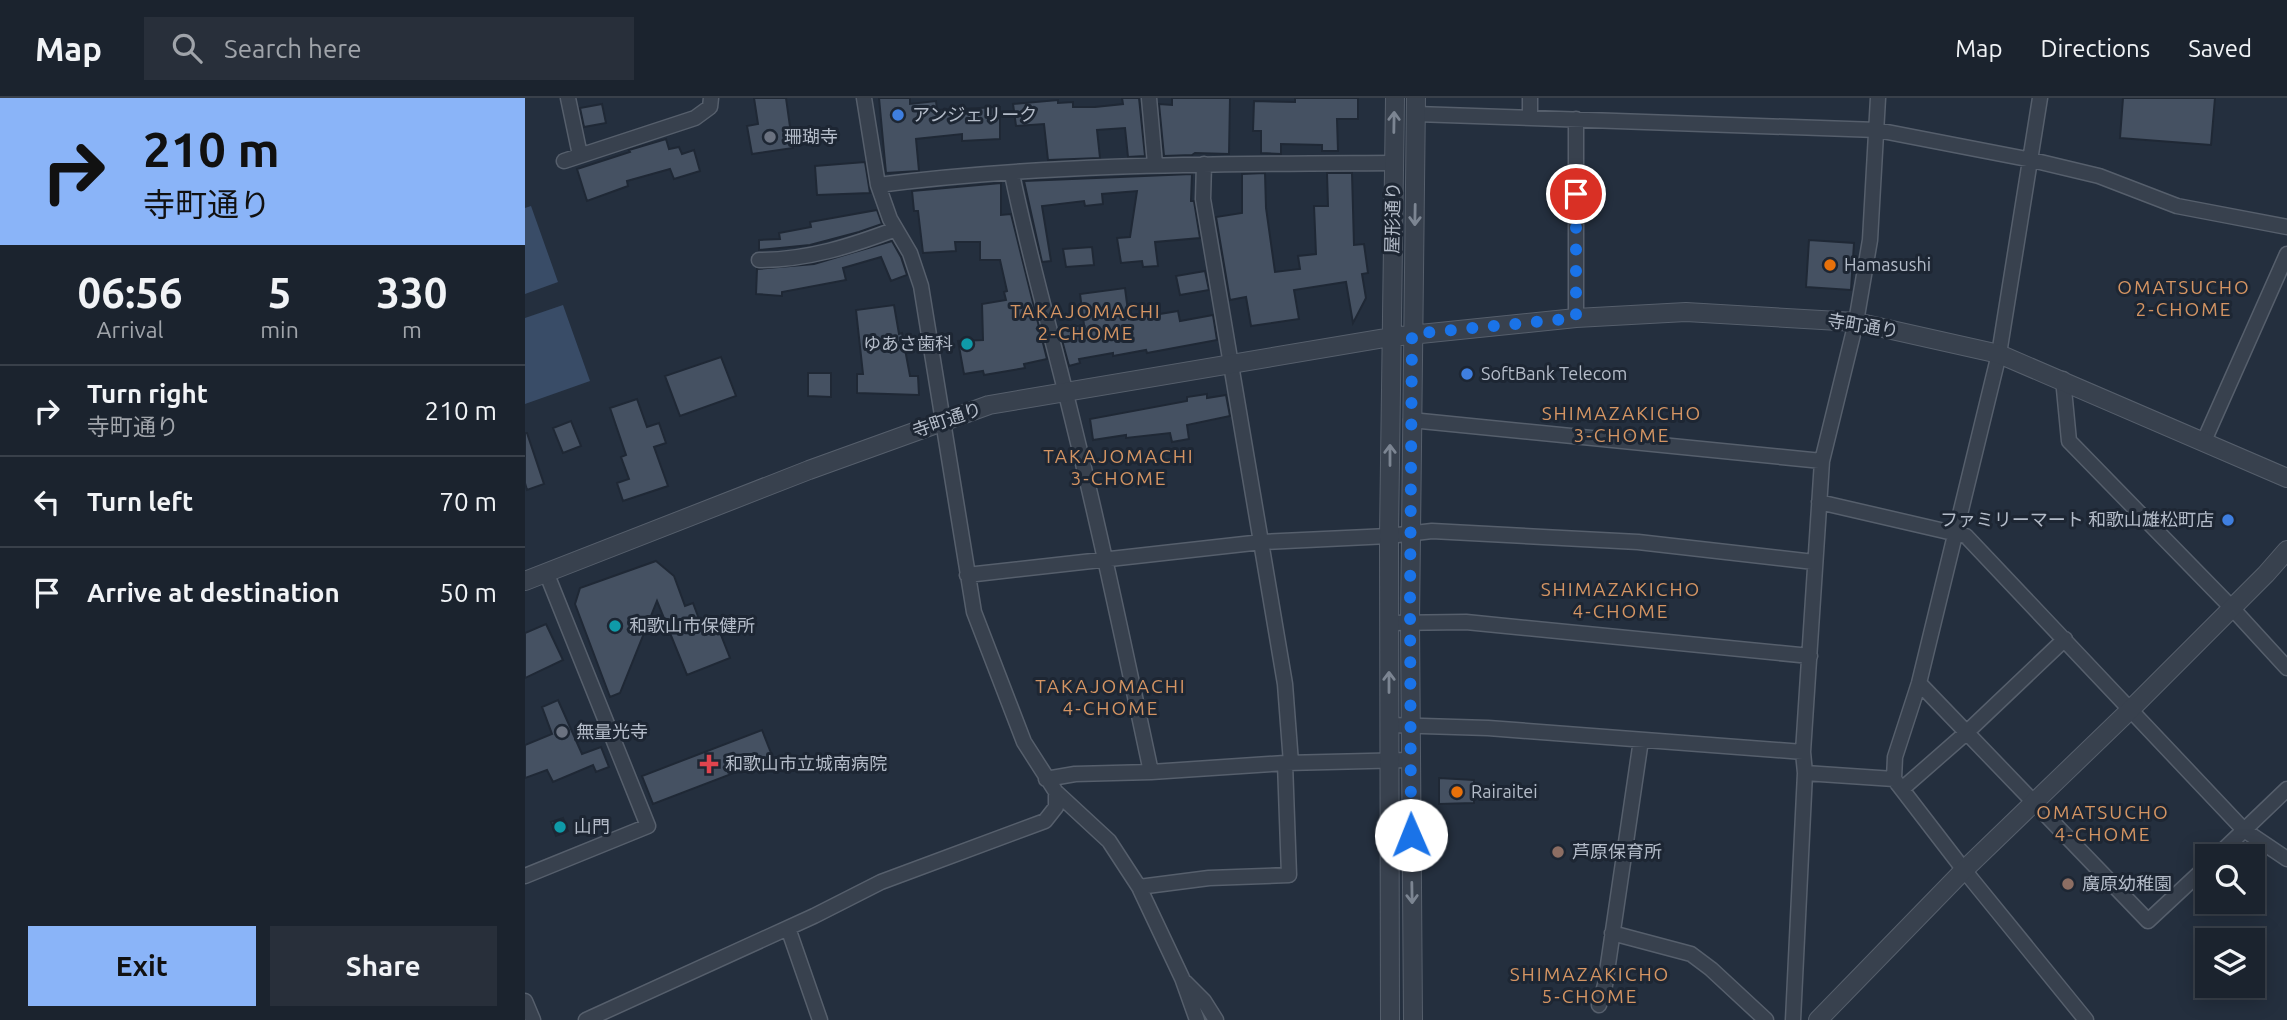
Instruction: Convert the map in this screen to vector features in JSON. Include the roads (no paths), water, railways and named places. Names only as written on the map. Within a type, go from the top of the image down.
[{"type":"street","points":[[568,98],[580,155]]},
{"type":"street","points":[[564,161],[695,118],[710,107],[711,98]]},
{"type":"street","points":[[864,98],[878,185],[896,229],[910,253],[922,286],[974,612],[1024,742],[1056,792],[1109,841],[1139,887],[1182,978],[1197,1020]]},
{"type":"street","points":[[1149,98],[1154,164]]},
{"type":"street","name":"屋形通り","points":[[1390,1020],[1389,536],[1395,98]]},
{"type":"street","points":[[1530,98],[1530,118]]},
{"type":"street","points":[[1793,1020],[1805,773],[1803,752],[1822,461],[1856,322],[1870,240],[1878,98]]},
{"type":"street","points":[[2040,98],[1999,354],[1919,683],[1895,757],[1898,784],[2086,1020]]},
{"type":"street","points":[[1416,106],[1530,118],[1877,130],[2032,160],[2099,176],[2177,206],[2287,227]]},
{"type":"street","name":"屋形通り","points":[[1413,1020],[1410,532],[1416,106]]},
{"type":"street","points":[[1576,119],[1576,318]]},
{"type":"street","points":[[878,185],[942,177],[1154,164],[1394,163]]},
{"type":"street","points":[[1139,887],[1209,878],[1289,875],[1285,684],[1203,199],[1204,164]]},
{"type":"street","points":[[1012,174],[1027,247],[1066,391],[1105,558],[1151,772]]},
{"type":"street","points":[[759,260],[787,260],[819,255],[847,248],[896,229]]},
{"type":"street","points":[[2204,441],[2287,254]]},
{"type":"street","name":"寺町通り","points":[[525,581],[989,405],[1391,337],[1576,318],[1686,312],[1856,322],[1999,354],[2063,379],[2287,478]]},
{"type":"street","points":[[2063,379],[2069,441],[2287,668]]},
{"type":"street","points":[[1411,420],[1822,461]]},
{"type":"street","points":[[1819,502],[1966,536],[2245,830],[2287,859]]},
{"type":"street","points":[[967,575],[1262,542],[1389,536],[1432,531],[1638,542],[1814,562]]},
{"type":"street","points":[[1818,1020],[1964,870],[2131,709],[2287,550]]},
{"type":"street","points":[[525,876],[648,826],[545,572]]},
{"type":"street","points":[[1389,623],[1466,622],[1810,656]]},
{"type":"street","points":[[1805,773],[1898,784],[1966,733],[2065,639]]},
{"type":"street","points":[[1919,683],[2148,921],[2195,877]]},
{"type":"street","points":[[1389,725],[1488,728],[1803,752]]},
{"type":"street","points":[[1599,1005],[1605,985],[1641,740]]},
{"type":"street","points":[[1046,779],[1075,774],[1410,760]]},
{"type":"street","points":[[2230,844],[2287,789]]},
{"type":"street","points":[[586,1020],[788,928],[881,882],[1045,821],[1056,807],[1056,792]]},
{"type":"street","points":[[788,928],[820,1020]]},
{"type":"street","points":[[1612,933],[1691,954],[1766,1020]]},
{"type":"street","points":[[1182,978],[1204,1001],[1216,1020]]},
{"type":"street","points":[[525,1001],[533,1020]]},
{"type":"water","points":[[531,206],[558,282],[525,294],[525,208]]},
{"type":"water","points":[[563,305],[590,381],[525,404],[525,318]]},
{"type":"place","name":"アンジェリーク","points":[[898,115]]},
{"type":"place","name":"珊瑚寺","points":[[770,137]]},
{"type":"place","name":"Hamasushi","points":[[1830,265]]},
{"type":"place","name":"ゆあさ歯科","points":[[967,344]]},
{"type":"place","name":"SoftBank Telecom","points":[[1467,374]]},
{"type":"place","name":"ファミリーマート 和歌山雄松町店","points":[[2228,520]]},
{"type":"place","name":"和歌山市保健所","points":[[615,626]]},
{"type":"place","name":"無量光寺","points":[[562,732]]},
{"type":"place","name":"和歌山市立城南病院","points":[[709,764]]},
{"type":"place","name":"Rairaitei","points":[[1457,792]]},
{"type":"place","name":"山門","points":[[560,827]]},
{"type":"place","name":"芦原保育所","points":[[1558,852]]},
{"type":"place","name":"廣原幼稚園","points":[[2068,884]]},
{"type":"district","name":"OMATSUCHO 2-CHOME","points":[[2184,298]]},
{"type":"district","name":"TAKAJOMACHI 2-CHOME","points":[[1086,322]]},
{"type":"district","name":"SHIMAZAKICHO 3-CHOME","points":[[1622,424]]},
{"type":"district","name":"TAKAJOMACHI 3-CHOME","points":[[1119,467]]},
{"type":"district","name":"SHIMAZAKICHO 4-CHOME","points":[[1621,600]]},
{"type":"district","name":"TAKAJOMACHI 4-CHOME","points":[[1111,697]]},
{"type":"district","name":"OMATSUCHO 4-CHOME","points":[[2103,823]]},
{"type":"district","name":"SHIMAZAKICHO 5-CHOME","points":[[1590,985]]}]
